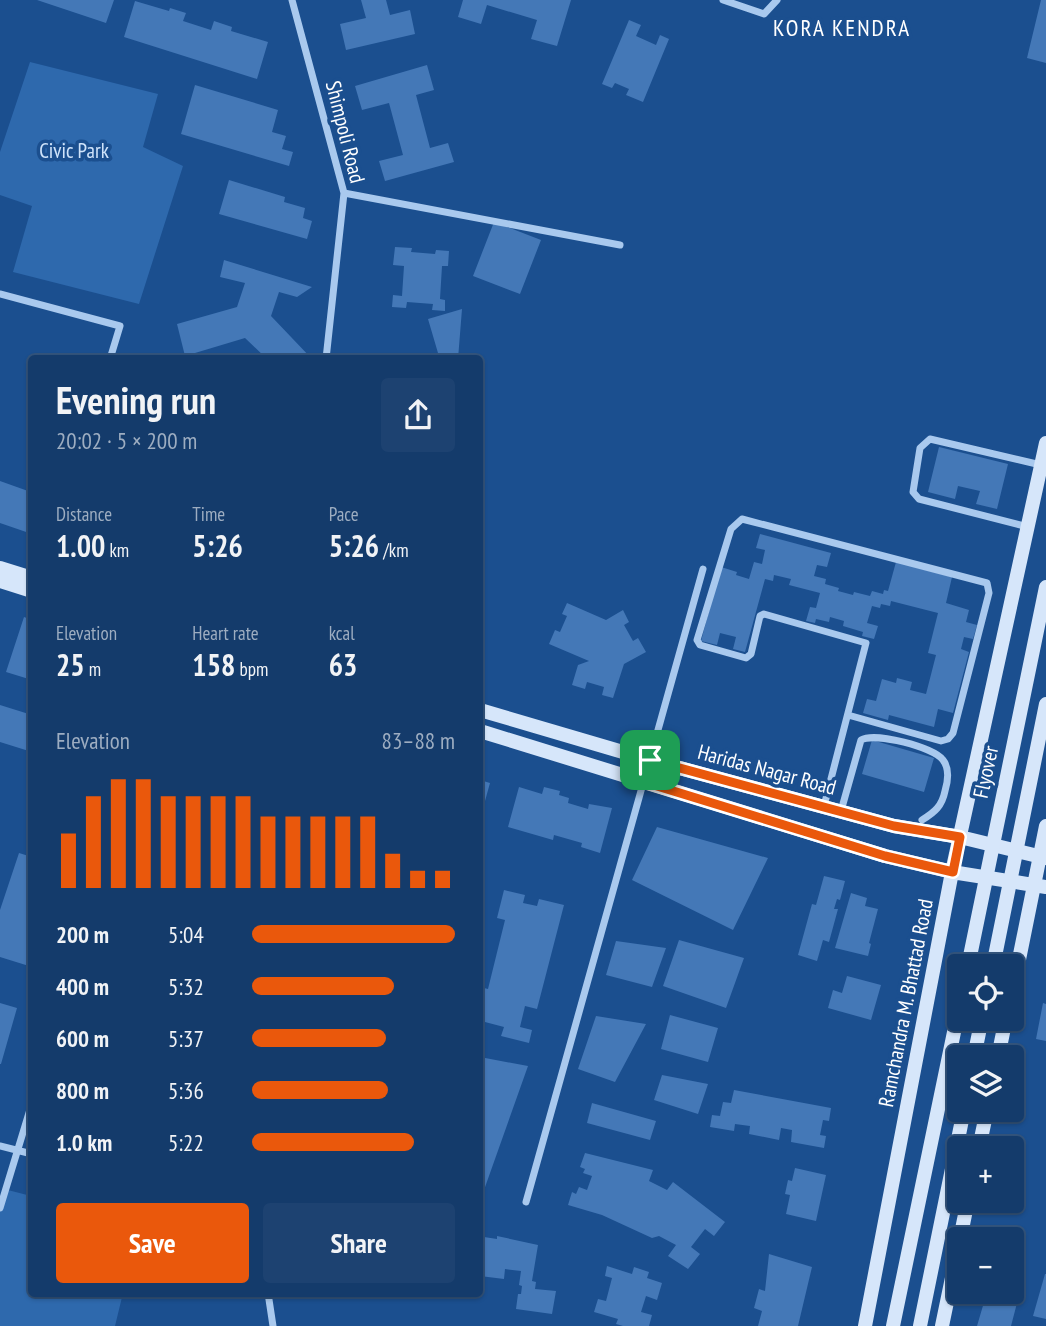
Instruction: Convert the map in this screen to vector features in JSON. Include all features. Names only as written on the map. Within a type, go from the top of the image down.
[{"type":"main road","name":"Ramchandra M. Bhattad Road","points":[[865,1326],[960,837],[1046,443]]},
{"type":"main road","points":[[0,569],[28,577]]},
{"type":"main road","points":[[0,581],[28,590]]},
{"type":"main road","name":"Flyover","points":[[970,954],[1046,587]]},
{"type":"main road","points":[[995,954],[1046,704]]},
{"type":"main road","name":"Haridas Nagar Road","points":[[483,711],[650,760],[894,826],[960,837],[1043,858]]},
{"type":"main road","points":[[483,732],[885,856],[953,872],[1040,885]]},
{"type":"main road","points":[[1022,954],[1040,885],[1046,826]]},
{"type":"main road","points":[[893,1326],[954,1031]]},
{"type":"main road","points":[[920,1326],[962,1122]]},
{"type":"main road","points":[[942,1326],[947,1302]]},
{"type":"street","name":"Shimpoli Road","points":[[292,0],[344,193],[326,355]]},
{"type":"street","points":[[723,0],[764,14],[777,0]]},
{"type":"street","points":[[344,193],[620,245]]},
{"type":"street","points":[[0,294],[120,326],[111,355]]},
{"type":"street","points":[[1028,527],[919,499],[913,492],[920,448],[930,439],[1041,466]]},
{"type":"street","points":[[823,807],[866,643],[764,614],[760,617],[751,654],[746,658],[700,645],[697,640],[731,529],[742,519],[987,583],[989,593],[953,733],[948,739],[941,741],[848,715]]},
{"type":"street","points":[[526,1202],[703,569]]},
{"type":"street","points":[[841,812],[861,740],[876,736],[934,752],[943,759],[949,778],[943,802],[934,813],[922,820]]},
{"type":"street","points":[[0,1208],[28,1116]]},
{"type":"street","points":[[0,1146],[28,1153]]},
{"type":"street","points":[[269,1297],[273,1326]]},
{"type":"green space","name":"Civic Park","points":[[30,62],[158,94],[143,147],[183,166],[139,304],[13,272],[32,206],[0,195],[0,152]]},
{"type":"green space","points":[[4,1189],[28,1195],[28,1297],[122,1297],[115,1326],[0,1326],[0,1206]]},
{"type":"building","points":[[37,0],[114,0],[106,23]]},
{"type":"building","points":[[361,0],[386,0],[390,15],[410,10],[415,34],[346,50],[340,24],[366,18]]},
{"type":"building","points":[[463,0],[571,0],[557,46],[531,39],[537,20],[487,5],[481,24],[458,17]]},
{"type":"building","points":[[1041,0],[1046,0],[1046,63],[1027,58]]},
{"type":"building","points":[[135,1],[186,13],[183,21],[211,30],[214,21],[232,27],[231,31],[268,42],[257,79],[124,37]]},
{"type":"building","points":[[629,20],[641,25],[636,36],[656,45],[660,35],[669,39],[643,102],[626,95],[629,89],[615,83],[612,88],[602,84]]},
{"type":"building","points":[[427,65],[434,90],[416,95],[430,148],[448,143],[454,162],[385,181],[379,161],[403,155],[389,103],[362,110],[355,86]]},
{"type":"building","points":[[195,85],[278,110],[272,132],[286,136],[282,149],[293,152],[289,166],[181,134]]},
{"type":"building","points":[[229,180],[285,197],[284,202],[305,208],[303,218],[312,221],[307,239],[219,214]]},
{"type":"building","points":[[494,222],[541,240],[520,294],[473,276]]},
{"type":"building","points":[[395,247],[412,248],[411,252],[435,254],[436,250],[449,251],[448,266],[442,266],[440,299],[445,300],[445,311],[432,310],[433,304],[407,302],[406,308],[392,307],[393,295],[402,296],[404,266],[393,265]]},
{"type":"building","points":[[224,260],[312,287],[297,297],[279,292],[271,316],[308,355],[263,355],[245,338],[185,355],[177,324],[237,307],[245,283],[220,277]]},
{"type":"building","points":[[462,309],[458,355],[436,355],[438,353],[428,319]]},
{"type":"building","points":[[939,447],[1008,464],[997,509],[976,504],[980,491],[958,486],[955,499],[928,492]]},
{"type":"building","points":[[0,481],[28,491],[28,533],[0,523]]},
{"type":"building","points":[[760,534],[831,553],[827,567],[817,565],[814,576],[826,579],[825,584],[839,588],[838,591],[853,595],[854,592],[870,596],[872,591],[883,594],[884,590],[888,591],[896,562],[952,577],[946,603],[969,610],[966,622],[977,625],[973,639],[964,637],[961,649],[969,652],[953,713],[938,709],[934,727],[889,715],[888,720],[863,713],[867,699],[876,701],[882,679],[896,683],[897,678],[912,682],[910,690],[926,694],[936,655],[928,653],[938,613],[891,601],[890,606],[872,606],[867,623],[878,626],[874,639],[862,636],[863,632],[843,626],[844,621],[830,617],[829,622],[816,619],[815,623],[806,621],[810,607],[816,608],[820,593],[789,585],[791,579],[774,575],[773,581],[765,579],[745,652],[733,649],[736,637],[720,633],[717,645],[701,641],[721,567],[749,579],[754,562],[762,564],[765,550],[756,548]]},
{"type":"building","points":[[567,603],[606,620],[623,610],[629,622],[624,625],[633,641],[638,638],[646,652],[624,664],[613,698],[602,695],[604,687],[587,682],[585,689],[572,685],[578,665],[589,661],[549,644],[555,630],[560,632],[567,616],[562,614]]},
{"type":"building","points":[[24,617],[28,618],[28,679],[6,672]]},
{"type":"building","points":[[0,705],[28,714],[28,751],[0,742]]},
{"type":"building","points":[[872,740],[934,758],[924,792],[862,774]]},
{"type":"building","points":[[483,781],[490,783],[483,808]]},
{"type":"building","points":[[519,787],[542,794],[544,787],[560,791],[559,795],[569,798],[568,803],[588,809],[589,804],[612,808],[600,853],[581,847],[582,843],[554,835],[553,840],[508,827]]},
{"type":"building","points":[[657,827],[768,858],[733,930],[632,880]]},
{"type":"building","points":[[19,853],[28,856],[28,966],[0,957],[0,910]]},
{"type":"building","points":[[824,876],[845,881],[840,900],[837,899],[834,909],[838,909],[829,942],[823,940],[817,961],[798,955],[812,904],[816,905]]},
{"type":"building","points":[[504,890],[525,895],[523,903],[537,906],[539,899],[564,905],[537,1009],[525,1006],[520,1027],[532,1030],[529,1043],[501,1036],[504,1027],[485,1022],[483,1031],[483,988],[488,989],[505,920],[497,918]]},
{"type":"building","points":[[851,893],[867,898],[865,906],[878,909],[868,956],[835,948]]},
{"type":"building","points":[[679,940],[744,958],[726,1008],[663,986]]},
{"type":"building","points":[[616,941],[666,948],[652,987],[606,975]]},
{"type":"building","points":[[847,976],[881,985],[871,1020],[828,1008],[833,990],[842,993]]},
{"type":"building","points":[[0,1003],[17,1008],[1,1064],[0,1064]]},
{"type":"building","points":[[1043,1003],[1046,1004],[1046,1041],[1036,1039]]},
{"type":"building","points":[[670,1015],[718,1028],[708,1062],[661,1049]]},
{"type":"building","points":[[596,1016],[646,1024],[615,1082],[578,1069]]},
{"type":"building","points":[[483,1058],[528,1066],[483,1190]]},
{"type":"building","points":[[662,1075],[708,1084],[698,1114],[654,1100]]},
{"type":"building","points":[[734,1090],[831,1108],[829,1121],[823,1120],[820,1135],[826,1136],[824,1148],[791,1142],[792,1130],[781,1128],[779,1140],[749,1134],[750,1126],[735,1124],[734,1131],[710,1127],[712,1115],[720,1116],[723,1102],[731,1103]]},
{"type":"building","points":[[592,1103],[656,1121],[650,1140],[587,1123]]},
{"type":"building","points":[[585,1153],[653,1170],[649,1181],[667,1190],[673,1182],[725,1222],[714,1236],[705,1229],[691,1247],[700,1254],[688,1269],[668,1256],[676,1245],[659,1236],[652,1238],[602,1215],[568,1205],[572,1192],[576,1194],[579,1187],[587,1190],[592,1176],[583,1173],[585,1169],[580,1167]]},
{"type":"building","points":[[795,1168],[826,1175],[816,1221],[786,1214],[790,1195],[785,1194],[788,1180],[792,1181]]},
{"type":"building","points":[[497,1236],[538,1245],[532,1281],[536,1282],[535,1289],[556,1291],[552,1314],[516,1309],[518,1294],[521,1294],[521,1271],[505,1269],[504,1279],[483,1276],[484,1237],[497,1239]]},
{"type":"building","points":[[769,1254],[812,1267],[798,1326],[758,1326],[762,1311],[754,1308],[759,1289],[765,1291]]},
{"type":"building","points":[[607,1266],[632,1274],[634,1267],[649,1272],[647,1278],[662,1283],[657,1300],[646,1296],[641,1312],[652,1315],[649,1326],[623,1326],[616,1324],[618,1319],[594,1312],[598,1299],[606,1301],[612,1278],[605,1276]]},
{"type":"building","points":[[1046,1274],[1046,1319],[1033,1316]]},
{"type":"building","points":[[983,1304],[1017,1304],[1011,1326],[977,1326]]},
{"type":"district","name":"KORA KENDRA","points":[[842,28]]},
{"type":"route","points":[[650,760],[894,826],[960,837],[953,872],[885,856],[644,782],[650,760]]}]
